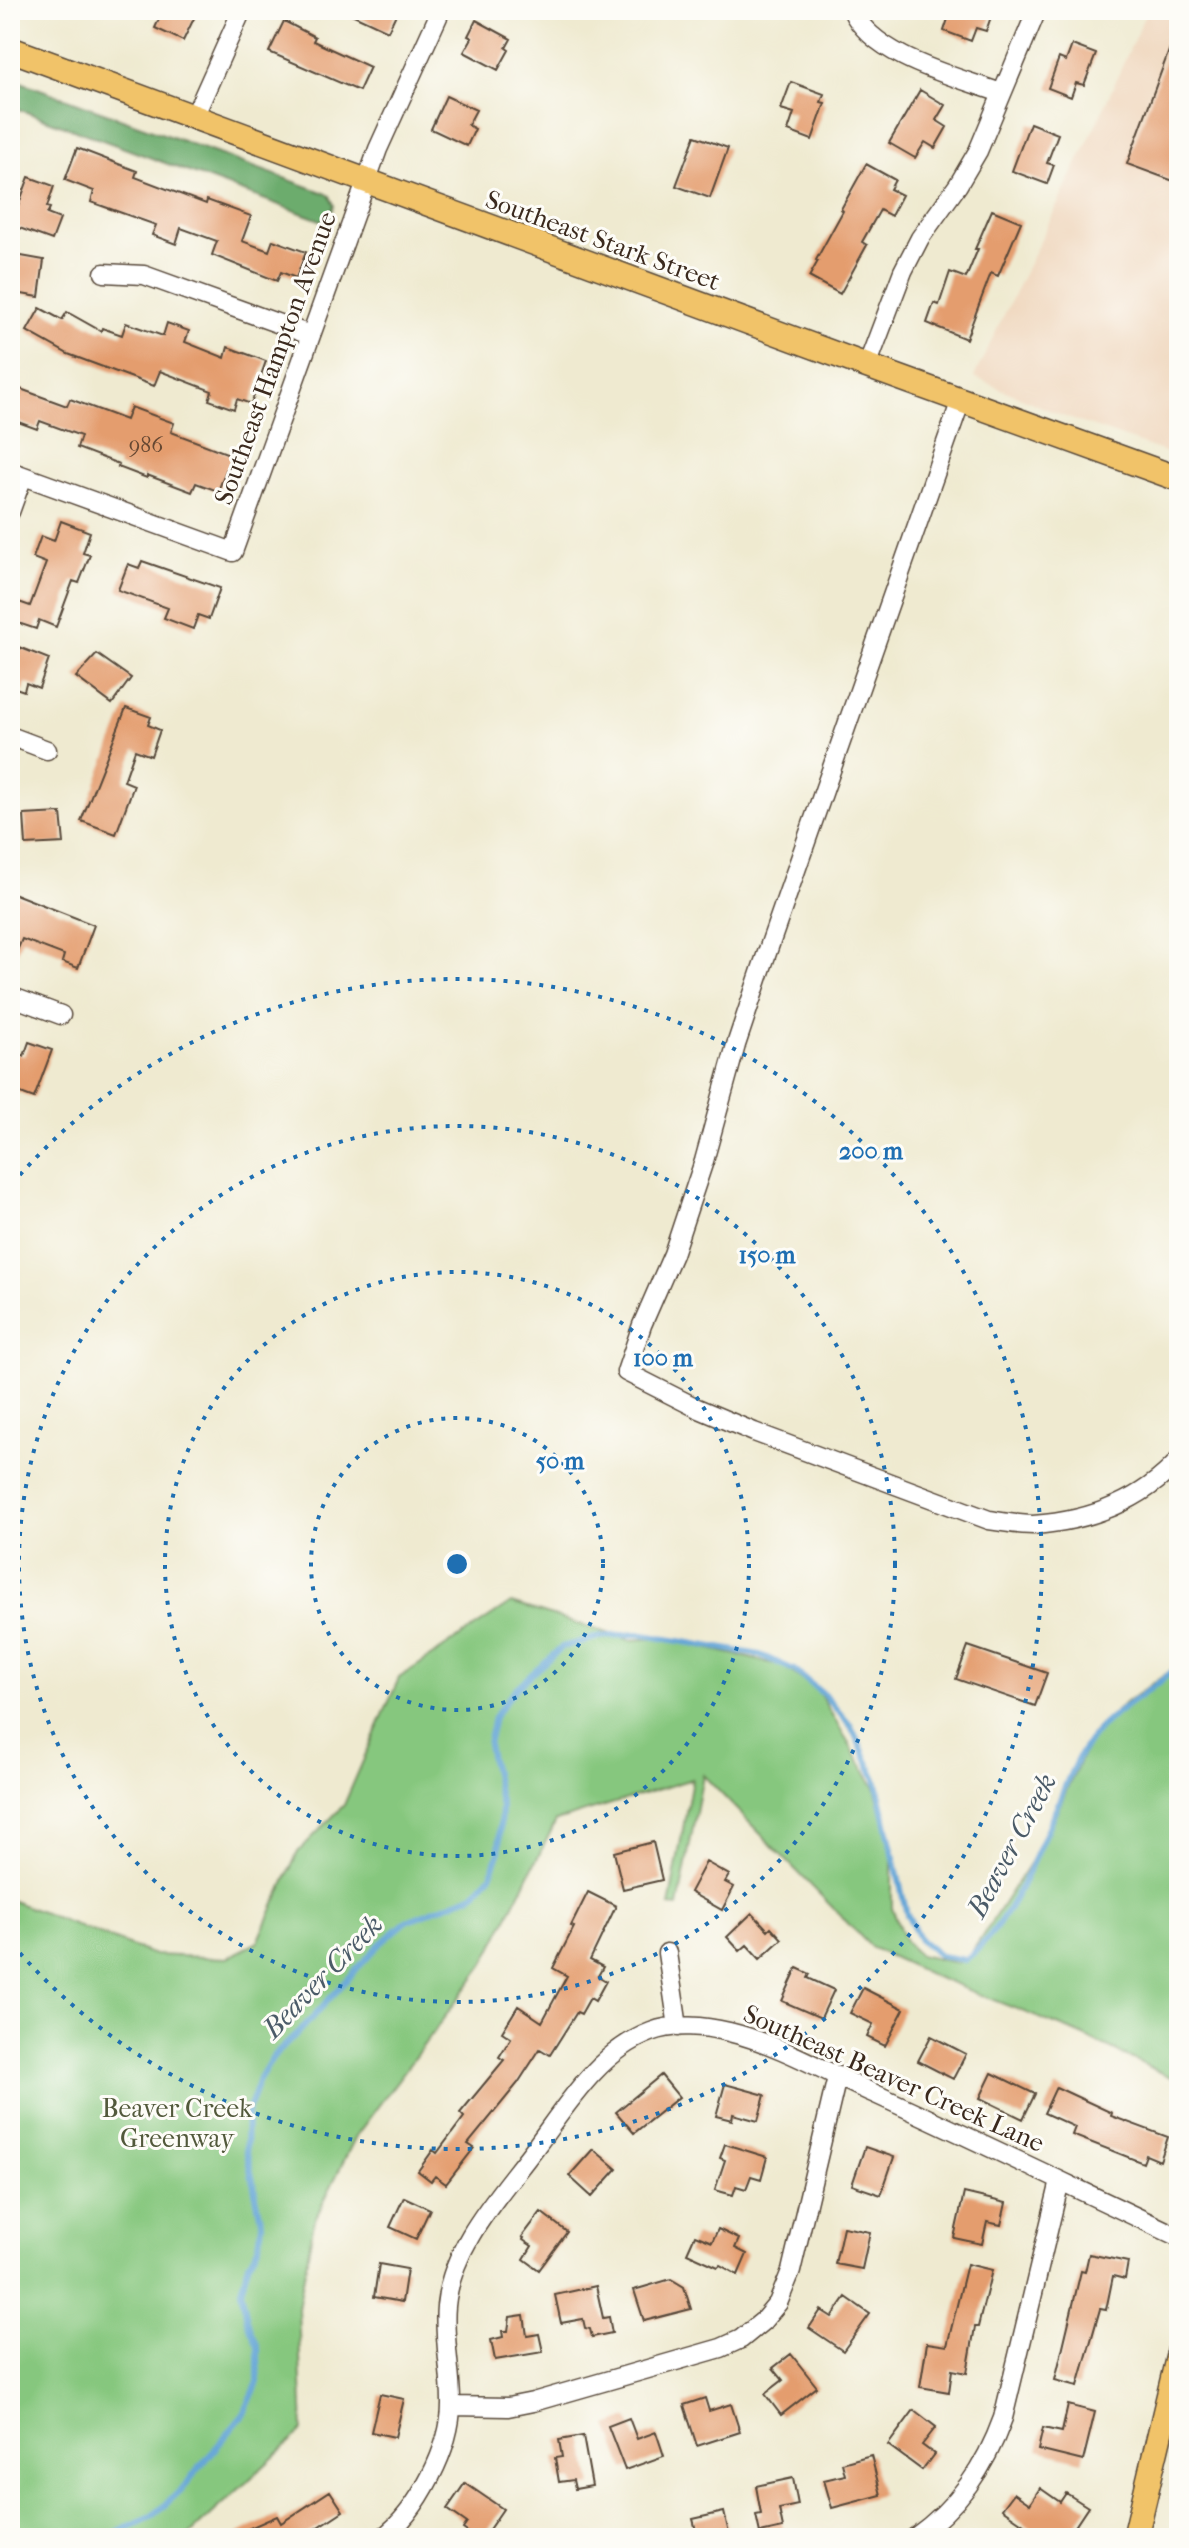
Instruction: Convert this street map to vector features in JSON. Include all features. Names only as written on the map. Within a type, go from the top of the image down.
[{"type":"main road","name":"Southeast Stark Street","points":[[10,49],[1179,479]]},
{"type":"main road","points":[[1135,2538],[1179,2353]]},
{"type":"street","points":[[194,117],[242,10]]},
{"type":"street","name":"Southeast Hampton Avenue","points":[[17,473],[233,552],[387,127],[441,10]]},
{"type":"street","points":[[852,10],[859,25],[876,41],[897,54],[1001,93]]},
{"type":"street","points":[[867,366],[903,271],[920,238],[978,151],[1037,10]]},
{"type":"street","points":[[104,273],[144,275],[310,335]]},
{"type":"street","points":[[961,400],[762,967],[673,1254],[642,1325],[626,1372],[697,1408],[754,1432],[989,1520],[1031,1525],[1070,1520],[1109,1509],[1146,1491],[1179,1460]]},
{"type":"street","points":[[10,512],[17,473]]},
{"type":"street","points":[[10,736],[47,750]]},
{"type":"street","points":[[10,996],[61,1015]]},
{"type":"street","points":[[667,1953],[678,2027]]},
{"type":"street","name":"Southeast Beaver Creek Lane","points":[[387,2537],[426,2485],[449,2427],[451,2406],[446,2304],[450,2281],[468,2238],[578,2090],[631,2041],[653,2031],[706,2027],[747,2037],[1179,2237]]},
{"type":"street","points":[[451,2406],[508,2407],[533,2402],[721,2348],[741,2339],[763,2321],[778,2303],[791,2271],[837,2077]]},
{"type":"street","points":[[914,2538],[948,2511],[964,2493],[991,2450],[1003,2418],[1060,2181]]},
{"type":"shaded area","points":[[1147,10],[1179,10],[1179,457],[1060,415],[974,377],[1097,123]]},
{"type":"green space","points":[[10,78],[325,193],[334,205],[328,223],[10,106]]},
{"type":"green space","name":"Beaver Creek Greenway","points":[[511,1603],[630,1640],[663,1638],[783,1666],[818,1691],[875,1788],[892,1849],[892,1908],[905,1942],[919,1955],[957,1963],[970,1955],[1043,1842],[1093,1732],[1126,1702],[1179,1665],[1179,2081],[1075,2032],[940,1979],[872,1948],[703,1775],[678,1907],[669,1906],[692,1779],[556,1821],[484,1964],[356,2136],[314,2221],[298,2308],[303,2430],[186,2538],[10,2538],[10,1900],[154,1955],[227,1958],[258,1942],[298,1852],[344,1805],[399,1678]]},
{"type":"building","points":[[163,10],[198,10],[183,41],[155,28]]},
{"type":"building","points":[[343,10],[398,10],[388,31]]},
{"type":"building","points":[[951,10],[980,10],[992,14],[986,31],[976,28],[971,41],[944,31]]},
{"type":"building","points":[[476,20],[511,39],[506,48],[509,50],[498,70],[464,52],[472,38],[468,36]]},
{"type":"building","points":[[284,21],[315,37],[313,41],[370,67],[359,91],[269,52]]},
{"type":"building","points":[[1179,29],[1179,183],[1127,164]]},
{"type":"building","points":[[1072,45],[1096,54],[1084,85],[1076,83],[1071,97],[1048,88],[1059,58],[1066,61]]},
{"type":"building","points":[[791,82],[824,94],[821,102],[825,103],[812,140],[788,131],[794,113],[781,109]]},
{"type":"building","points":[[920,90],[945,105],[936,120],[947,127],[935,148],[925,142],[915,158],[889,143]]},
{"type":"building","points":[[446,96],[476,110],[468,125],[475,129],[467,146],[431,129]]},
{"type":"building","points":[[1030,123],[1058,134],[1047,163],[1054,165],[1047,184],[1012,171]]},
{"type":"building","points":[[695,136],[728,148],[710,198],[676,186]]},
{"type":"building","points":[[77,148],[137,171],[135,177],[206,204],[207,200],[251,216],[242,241],[269,251],[273,240],[306,252],[296,278],[281,272],[277,281],[212,255],[217,241],[181,228],[176,244],[152,235],[156,225],[91,202],[94,191],[65,180]]},
{"type":"building","points":[[866,164],[895,180],[890,189],[902,195],[891,216],[880,210],[862,242],[867,245],[840,294],[809,277]]},
{"type":"building","points":[[29,177],[54,186],[47,214],[60,219],[52,240],[11,225]]},
{"type":"building","points":[[992,210],[1021,222],[998,276],[991,273],[966,339],[927,323],[934,303],[939,305],[950,272],[966,278]]},
{"type":"building","points":[[10,254],[44,260],[39,297],[10,292]]},
{"type":"building","points":[[40,308],[62,320],[67,312],[101,331],[102,328],[122,335],[126,323],[163,336],[167,323],[189,331],[185,342],[225,358],[228,347],[266,361],[251,404],[237,399],[234,409],[209,400],[212,391],[160,371],[154,386],[68,354],[27,331]]},
{"type":"building","points":[[15,387],[67,406],[70,399],[126,420],[131,407],[174,423],[171,432],[232,455],[218,491],[196,483],[192,492],[147,475],[147,478],[77,448],[81,436],[40,421],[37,429],[10,419],[10,399]]},
{"type":"building","points":[[61,521],[90,532],[83,553],[90,555],[79,583],[73,581],[56,627],[39,620],[36,629],[12,621],[19,602],[30,606],[46,563],[33,558],[41,536],[54,541]]},
{"type":"building","points":[[142,561],[220,588],[209,619],[198,615],[193,629],[164,618],[168,608],[118,590],[128,564],[139,568]]},
{"type":"building","points":[[16,646],[49,659],[39,688],[26,683],[24,691],[10,686],[10,662]]},
{"type":"building","points":[[97,654],[131,678],[112,704],[76,677]]},
{"type":"building","points":[[126,708],[151,717],[148,725],[160,730],[151,756],[135,750],[124,781],[134,785],[116,834],[81,821]]},
{"type":"building","points":[[61,813],[64,843],[26,845],[24,815]]},
{"type":"building","points":[[10,892],[94,925],[78,968],[62,962],[64,955],[22,939],[10,967]]},
{"type":"building","points":[[29,1042],[52,1050],[34,1098],[10,1089],[10,1051],[24,1056]]},
{"type":"building","points":[[968,1646],[1047,1673],[1035,1706],[956,1679]]},
{"type":"building","points":[[653,1842],[662,1880],[623,1889],[614,1852]]},
{"type":"building","points":[[706,1862],[729,1875],[725,1882],[734,1887],[722,1910],[690,1892]]},
{"type":"building","points":[[588,1892],[616,1906],[590,1960],[603,1967],[598,1976],[606,1981],[595,2001],[590,1998],[581,2014],[577,2012],[550,2055],[540,2049],[518,2083],[468,2144],[474,2148],[446,2184],[435,2176],[431,2181],[418,2171],[433,2150],[437,2153],[464,2117],[460,2113],[504,2060],[499,2057],[511,2038],[502,2032],[518,2006],[542,2022],[567,1976],[553,1968]]},
{"type":"building","points":[[752,1913],[782,1939],[760,1959],[747,1945],[740,1951],[727,1937]]},
{"type":"building","points":[[797,1968],[810,1974],[808,1978],[834,1990],[821,2018],[782,2001]]},
{"type":"building","points":[[863,1988],[904,2009],[885,2046],[867,2037],[873,2024],[850,2013]]},
{"type":"building","points":[[931,2036],[966,2054],[953,2079],[918,2061]]},
{"type":"building","points":[[992,2073],[1035,2094],[1023,2119],[980,2098]]},
{"type":"building","points":[[661,2075],[679,2097],[634,2133],[616,2112]]},
{"type":"building","points":[[725,2084],[765,2095],[758,2121],[733,2114],[732,2120],[716,2116]]},
{"type":"building","points":[[1056,2087],[1112,2113],[1111,2116],[1168,2137],[1160,2161],[1146,2155],[1143,2163],[1072,2135],[1075,2127],[1044,2113]]},
{"type":"building","points":[[725,2144],[767,2157],[761,2179],[751,2176],[746,2189],[736,2186],[733,2195],[715,2190],[725,2160],[720,2158]]},
{"type":"building","points":[[865,2147],[894,2157],[881,2195],[852,2185]]},
{"type":"building","points":[[593,2149],[617,2169],[592,2197],[569,2176]]},
{"type":"building","points":[[964,2193],[1006,2203],[1001,2225],[987,2222],[982,2244],[954,2238]]},
{"type":"building","points":[[404,2197],[430,2209],[416,2239],[390,2227]]},
{"type":"building","points":[[541,2212],[567,2232],[539,2270],[524,2259],[532,2246],[522,2237]]},
{"type":"building","points":[[843,2227],[870,2232],[862,2269],[835,2264]]},
{"type":"building","points":[[718,2229],[739,2239],[735,2248],[747,2254],[738,2275],[687,2253],[695,2235],[712,2242]]},
{"type":"building","points":[[1089,2254],[1128,2262],[1125,2279],[1113,2276],[1106,2310],[1100,2309],[1078,2386],[1055,2380],[1081,2271],[1085,2272]]},
{"type":"building","points":[[379,2264],[407,2269],[402,2302],[374,2297]]},
{"type":"building","points":[[967,2264],[992,2270],[978,2327],[975,2327],[967,2373],[952,2370],[949,2392],[920,2387],[927,2343],[947,2346]]},
{"type":"building","points":[[671,2279],[684,2287],[691,2309],[644,2321],[634,2290]]},
{"type":"building","points":[[596,2286],[603,2318],[609,2317],[612,2333],[592,2337],[583,2319],[561,2323],[555,2295]]},
{"type":"building","points":[[846,2297],[870,2314],[843,2351],[809,2328],[821,2310],[832,2317]]},
{"type":"building","points":[[524,2315],[527,2336],[539,2334],[543,2352],[495,2360],[491,2340],[503,2337],[502,2331],[508,2331],[510,2317]]},
{"type":"building","points":[[791,2354],[817,2387],[781,2415],[765,2394],[783,2380],[773,2368]]},
{"type":"building","points":[[380,2394],[404,2399],[395,2437],[371,2432]]},
{"type":"building","points":[[705,2398],[709,2411],[731,2404],[740,2432],[697,2446],[684,2405]]},
{"type":"building","points":[[1068,2405],[1095,2412],[1083,2461],[1038,2450],[1043,2428],[1062,2432]]},
{"type":"building","points":[[914,2410],[936,2427],[922,2445],[934,2454],[922,2470],[888,2445]]},
{"type":"building","points":[[629,2418],[637,2439],[656,2432],[664,2456],[625,2470],[608,2426]]},
{"type":"building","points":[[583,2436],[592,2486],[575,2489],[573,2480],[559,2482],[555,2458],[562,2457],[559,2440]]},
{"type":"building","points":[[871,2455],[881,2495],[832,2508],[824,2480],[845,2475],[842,2463]]},
{"type":"building","points":[[793,2478],[798,2505],[779,2509],[783,2528],[760,2533],[756,2515],[761,2514],[756,2486]]},
{"type":"building","points":[[465,2483],[503,2509],[483,2538],[476,2538],[463,2529],[467,2523],[447,2509]]},
{"type":"building","points":[[1040,2488],[1060,2502],[1066,2493],[1088,2507],[1065,2536],[1037,2533],[1002,2509],[1014,2493],[1030,2504]]},
{"type":"building","points":[[330,2491],[343,2511],[302,2538],[227,2538],[277,2516],[281,2523]]},
{"type":"building","points":[[724,2512],[730,2538],[698,2538],[693,2519]]},
{"type":"waterway","name":"Beaver Creek","points":[[106,2538],[153,2516],[181,2490],[244,2414],[258,2382],[258,2347],[247,2320],[241,2290],[249,2262],[259,2245],[262,2224],[246,2149],[247,2113],[258,2082],[273,2057],[380,1944],[407,1921],[474,1894],[491,1875],[499,1853],[501,1807],[488,1745],[494,1717],[515,1689],[562,1647],[599,1637],[638,1634],[760,1655],[794,1670],[824,1695],[851,1726],[876,1779],[907,1915],[920,1940],[940,1956],[965,1960],[996,1928],[1009,1908],[1073,1768],[1090,1739],[1110,1719],[1179,1665]]}]
